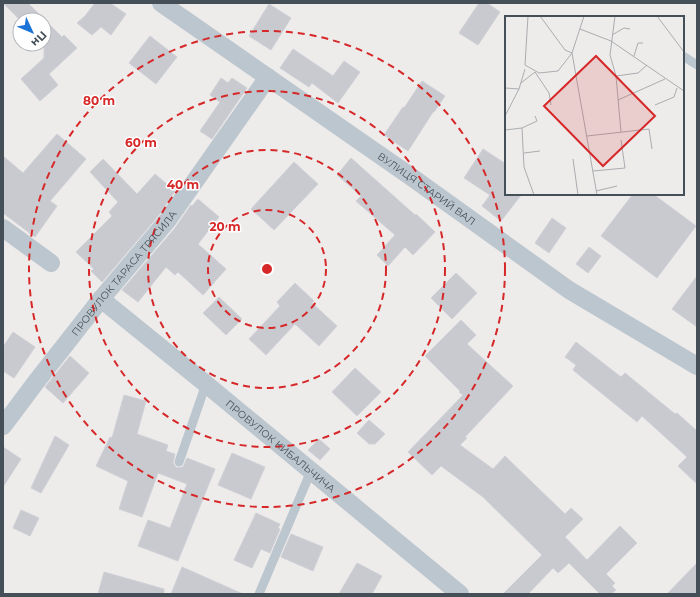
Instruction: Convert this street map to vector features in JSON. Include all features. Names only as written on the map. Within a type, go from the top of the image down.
[{"type":"street","name":"ВУЛИЦЯ СТАРИЙ ВАЛ","points":[[161,3],[410,176],[569,290],[697,366]]},
{"type":"street","name":"ПРОВУЛОК ТАРАСА ТРЯСИЛА","points":[[3,426],[101,299],[167,221],[268,77]]},
{"type":"street","points":[[3,228],[51,263]]},
{"type":"street","name":"ПРОВУЛОК КИБАЛЬЧИЧА","points":[[101,299],[460,594]]},
{"type":"lane","points":[[684,57],[697,65]]},
{"type":"lane","points":[[179,462],[206,384]]},
{"type":"lane","points":[[259,594],[311,471]]},
{"type":"building","points":[[3,3],[28,3],[37,12],[12,12]]},
{"type":"building","points":[[95,3],[110,3],[126,14],[111,35],[101,27],[92,35],[77,23],[85,16]]},
{"type":"building","points":[[479,3],[487,3],[500,12],[478,45],[459,33]]},
{"type":"building","points":[[269,4],[291,18],[271,50],[249,36]]},
{"type":"building","points":[[52,27],[62,37],[64,35],[77,48],[49,74],[58,85],[40,101],[21,79],[44,58],[44,52],[52,52]]},
{"type":"building","points":[[150,36],[177,57],[156,84],[129,63]]},
{"type":"building","points":[[293,49],[333,76],[344,61],[360,72],[338,103],[312,83],[309,87],[280,68]]},
{"type":"building","points":[[221,78],[228,83],[232,78],[247,88],[212,139],[200,131],[220,102],[210,95]]},
{"type":"building","points":[[422,81],[445,96],[408,151],[384,135]]},
{"type":"building","points":[[57,134],[86,159],[50,201],[57,206],[35,237],[3,213],[3,156],[23,173]]},
{"type":"building","points":[[483,149],[505,163],[505,195],[521,195],[501,221],[482,206],[490,195],[464,178]]},
{"type":"building","points":[[351,158],[435,232],[413,255],[405,247],[388,266],[377,255],[395,235],[356,201],[361,196],[337,175]]},
{"type":"building","points":[[103,159],[137,194],[155,174],[175,191],[159,215],[102,282],[91,271],[94,269],[76,252],[112,216],[109,212],[118,202],[90,172]]},
{"type":"building","points":[[294,162],[318,184],[274,230],[251,209]]},
{"type":"building","points":[[632,195],[654,195],[696,226],[657,278],[601,236]]},
{"type":"building","points":[[198,199],[219,217],[198,244],[226,269],[203,295],[178,272],[175,275],[166,267],[138,302],[122,290],[175,228],[191,205],[192,206]]},
{"type":"building","points":[[552,218],[566,228],[549,253],[535,243]]},
{"type":"building","points":[[589,247],[601,256],[588,273],[576,264]]},
{"type":"building","points":[[456,273],[477,293],[452,319],[431,298]]},
{"type":"building","points":[[697,276],[697,327],[672,309]]},
{"type":"building","points":[[295,283],[314,301],[312,303],[337,326],[319,346],[295,324],[266,355],[249,339],[280,306],[277,302]]},
{"type":"building","points":[[219,297],[242,319],[226,335],[203,313]]},
{"type":"building","points":[[461,320],[476,335],[467,344],[513,386],[465,437],[467,438],[460,445],[493,469],[505,456],[565,514],[571,508],[583,519],[565,537],[587,560],[620,526],[637,543],[606,574],[615,583],[612,586],[616,590],[611,594],[600,594],[569,563],[558,573],[553,568],[528,594],[503,594],[542,555],[483,497],[441,466],[432,475],[408,452],[463,395],[425,356]]},
{"type":"building","points":[[13,332],[35,347],[14,378],[3,371],[3,347]]},
{"type":"building","points":[[576,342],[621,377],[625,373],[675,414],[677,413],[697,431],[697,484],[678,466],[687,457],[642,416],[637,422],[573,370],[576,365],[565,357]]},
{"type":"building","points":[[70,356],[89,373],[63,403],[45,387]]},
{"type":"building","points":[[355,368],[381,392],[357,416],[332,392]]},
{"type":"building","points":[[124,395],[146,401],[137,434],[168,445],[166,451],[175,454],[173,463],[177,468],[183,467],[187,458],[215,469],[178,561],[138,546],[148,520],[170,528],[187,484],[158,473],[142,517],[119,509],[128,481],[96,466],[110,437],[112,438]]},
{"type":"building","points":[[369,420],[385,434],[375,444],[369,444],[357,433]]},
{"type":"building","points":[[55,436],[69,445],[41,493],[31,488]]},
{"type":"building","points":[[319,439],[330,449],[320,460],[308,450]]},
{"type":"building","points":[[3,447],[21,459],[3,487]]},
{"type":"building","points":[[232,453],[265,467],[251,499],[218,485]]},
{"type":"building","points":[[21,510],[39,518],[30,536],[13,528]]},
{"type":"building","points":[[256,513],[280,524],[278,528],[280,529],[270,553],[261,549],[252,568],[234,560]]},
{"type":"building","points":[[291,534],[323,547],[313,571],[281,557]]},
{"type":"building","points":[[357,563],[382,576],[372,594],[339,594]]},
{"type":"building","points":[[697,563],[697,594],[667,594]]},
{"type":"building","points":[[182,567],[243,594],[171,594]]},
{"type":"building","points":[[104,572],[164,589],[164,594],[98,594]]}]
